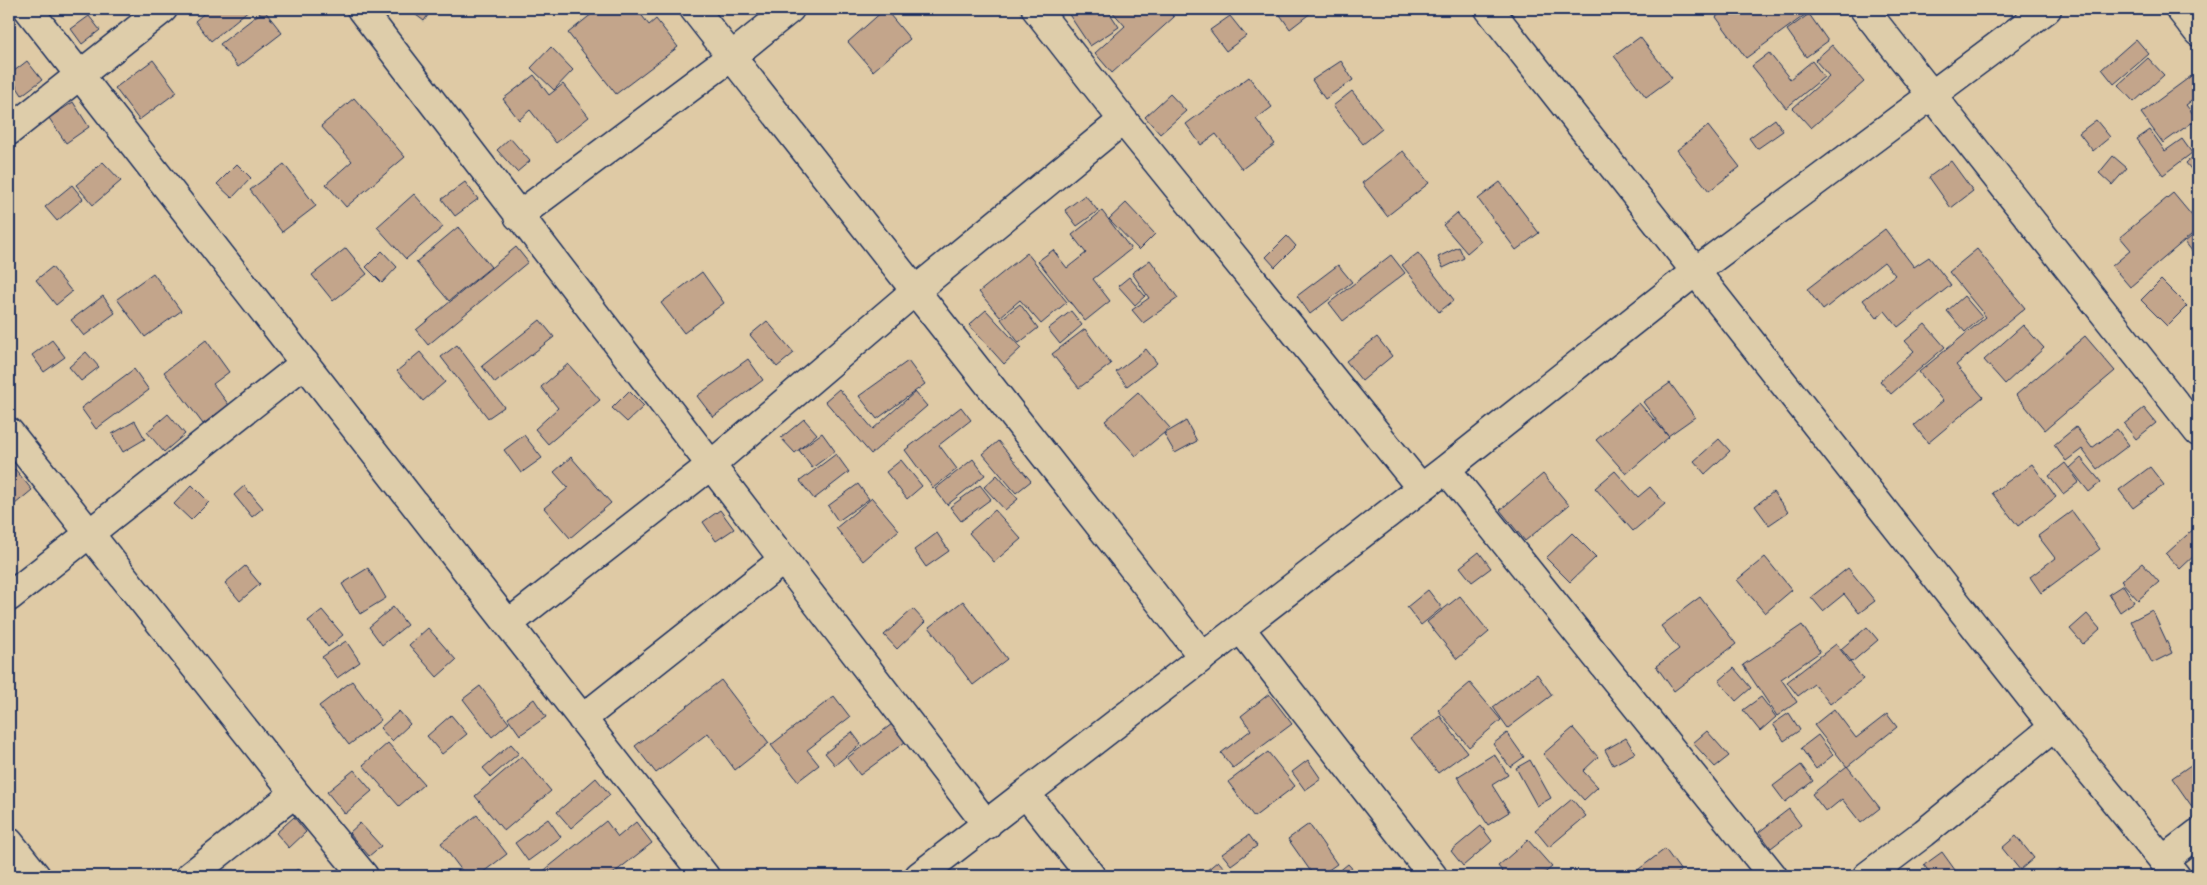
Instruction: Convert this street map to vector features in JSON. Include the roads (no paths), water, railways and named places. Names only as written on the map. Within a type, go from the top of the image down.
[{"type":"street","points":[[28,9],[705,876]]},
{"type":"street","points":[[9,130],[163,9]]},
{"type":"street","points":[[361,9],[987,825]]},
{"type":"street","points":[[694,9],[1203,657]]},
{"type":"street","points":[[518,216],[732,56],[790,9]]},
{"type":"street","points":[[1036,9],[1123,120],[1421,488]]},
{"type":"street","points":[[1489,9],[2054,727],[2170,868],[2198,833]]},
{"type":"street","points":[[1864,9],[2198,432]]},
{"type":"street","points":[[919,876],[1446,469],[1696,271],[2047,9]]},
{"type":"street","points":[[2180,9],[2198,32]]},
{"type":"street","points":[[508,624],[711,465],[916,290],[1123,120]]},
{"type":"street","points":[[9,596],[305,363]]},
{"type":"street","points":[[9,432],[295,793],[364,876]]},
{"type":"street","points":[[1446,469],[1773,876]]},
{"type":"street","points":[[582,719],[782,560]]},
{"type":"street","points":[[1240,628],[1433,876]]},
{"type":"street","points":[[1867,876],[1924,833],[2054,727]]},
{"type":"street","points":[[190,876],[295,793]]},
{"type":"street","points":[[1026,794],[1091,876]]},
{"type":"street","points":[[9,842],[36,876]]}]
